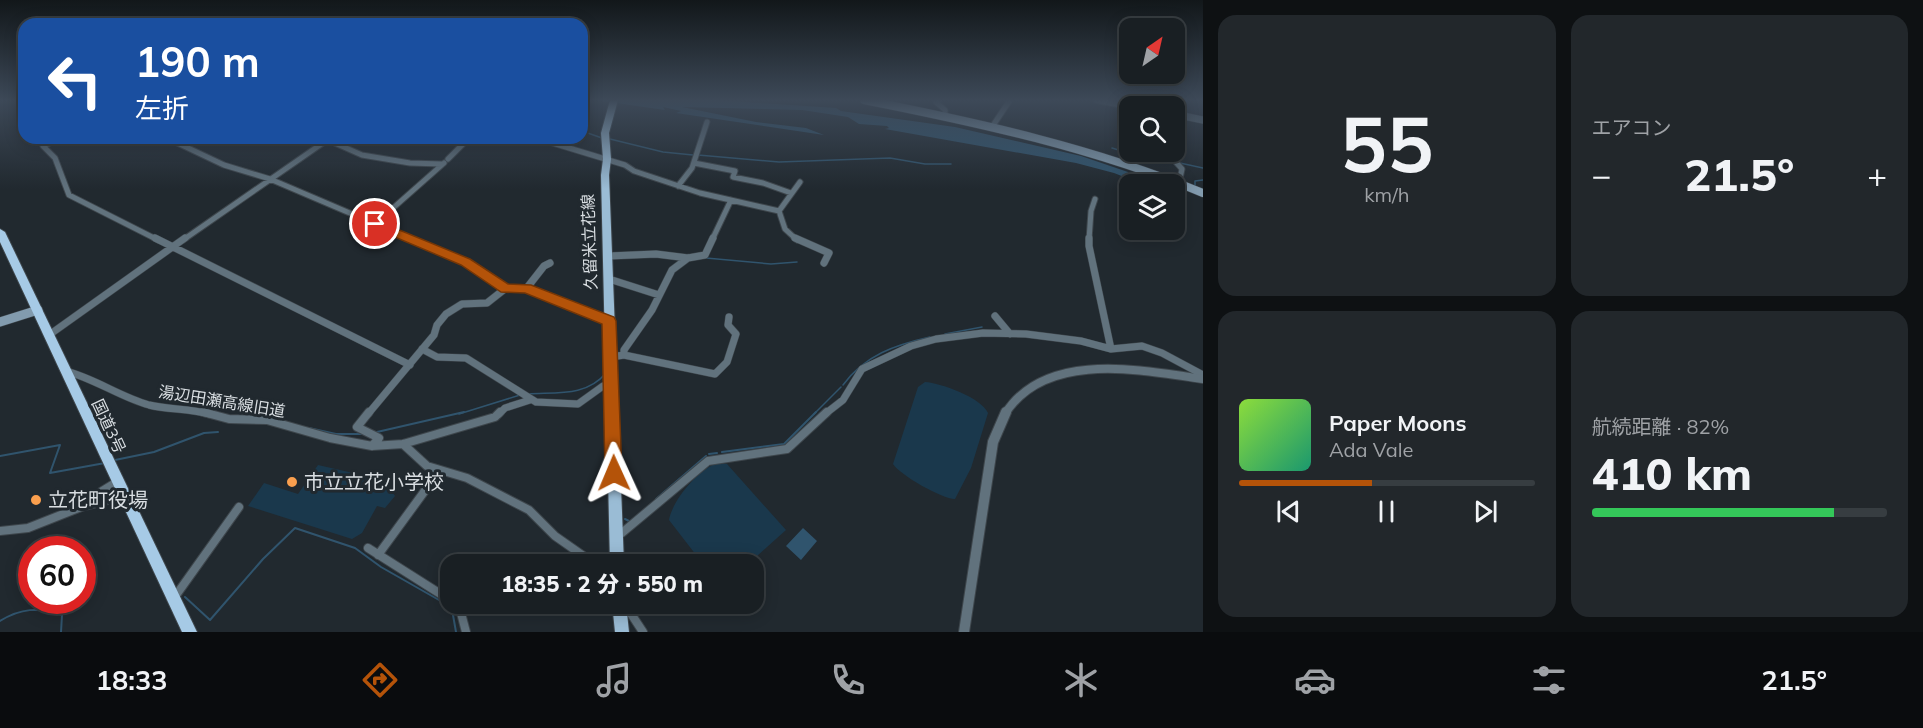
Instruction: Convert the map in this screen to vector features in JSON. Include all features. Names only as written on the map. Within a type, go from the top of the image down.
[{"type":"highway","name":"国道3号","points":[[0,232],[117,483],[190,632]]},
{"type":"main road","name":"久留米立花線","points":[[606,129],[605,204],[609,256],[616,554]]},
{"type":"main road","points":[[998,129],[1102,156],[1153,174]]},
{"type":"main road","points":[[1185,186],[1203,193]]},
{"type":"main road","points":[[0,322],[38,310]]},
{"type":"main road","points":[[620,614],[622,632]]},
{"type":"street","points":[[678,186],[696,158],[705,129]]},
{"type":"street","points":[[47,144],[43,146],[55,158],[69,195],[410,365]]},
{"type":"street","points":[[180,144],[224,165],[270,179],[466,262],[506,288],[526,289],[609,321]]},
{"type":"street","points":[[49,335],[322,144]]},
{"type":"street","points":[[340,144],[362,154],[410,163],[444,162]]},
{"type":"street","points":[[375,224],[462,144]]},
{"type":"street","points":[[556,144],[607,159],[678,186],[779,211]]},
{"type":"street","points":[[696,158],[735,171],[733,177],[763,183],[791,193]]},
{"type":"street","points":[[800,182],[779,211],[783,230],[797,240],[828,253],[824,263]]},
{"type":"street","points":[[1095,199],[1090,212],[1089,246],[1113,346]]},
{"type":"street","points":[[609,256],[656,254],[688,258],[705,255],[718,232],[731,200]]},
{"type":"street","points":[[624,355],[624,350],[652,310],[675,267],[688,258]]},
{"type":"street","points":[[526,289],[544,266],[550,263]]},
{"type":"street","points":[[609,279],[659,294]]},
{"type":"street","points":[[372,446],[379,438],[357,427],[434,335],[436,325],[446,314],[462,304],[487,303],[506,288]]},
{"type":"street","points":[[995,316],[1010,333]]},
{"type":"street","points":[[611,357],[624,355],[715,374],[723,371],[736,334],[728,325],[729,317]]},
{"type":"street","points":[[615,538],[708,461],[787,449],[831,408],[843,400],[862,369],[911,346],[936,339],[983,333],[1010,333],[1113,346],[1142,346],[1162,353],[1203,377]]},
{"type":"street","points":[[422,349],[437,357],[466,358],[536,402],[578,404],[603,386],[612,386]]},
{"type":"street","points":[[964,632],[993,442],[997,424],[1010,404],[1034,384],[1072,371],[1118,369],[1203,377]]},
{"type":"street","name":"湯辺田瀬高線旧道","points":[[65,371],[146,404],[167,409],[188,408],[229,419],[267,420],[330,438],[372,446],[403,444],[495,417],[505,408],[530,399]]},
{"type":"street","points":[[403,444],[423,463],[475,482],[529,510],[555,536],[581,554]]},
{"type":"street","points":[[378,555],[440,470]]},
{"type":"street","points":[[0,531],[16,531],[39,526],[69,512],[117,483]]},
{"type":"street","points":[[69,512],[124,496]]},
{"type":"street","points":[[174,598],[239,507]]},
{"type":"street","points":[[368,548],[440,594]]},
{"type":"street","points":[[461,614],[466,632]]},
{"type":"street","points":[[631,614],[643,632]]},
{"type":"shaded area","points":[[787,129],[810,129],[824,135]]},
{"type":"shaded area","points":[[888,129],[966,129],[1081,156],[1129,174],[1114,173],[1076,163]]},
{"type":"shaded area","points":[[925,382],[950,388],[970,397],[984,407],[988,413],[971,468],[955,499],[922,486],[893,464],[918,387]]},
{"type":"shaded area","points":[[718,463],[727,464],[786,530],[759,554],[695,554],[669,520],[675,504],[688,486],[711,466]]},
{"type":"shaded area","points":[[318,465],[384,480],[395,496],[385,508],[377,506],[362,533],[352,539],[248,506],[264,483],[298,494]]},
{"type":"shaded area","points":[[803,528],[817,541],[801,560],[786,546]]},
{"type":"waterway","points":[[588,133],[602,138]]},
{"type":"waterway","points":[[610,139],[663,152],[693,155]]},
{"type":"waterway","points":[[1112,148],[1119,150]]},
{"type":"waterway","points":[[698,155],[779,162],[890,158],[925,164],[951,164]]},
{"type":"waterway","points":[[1158,162],[1172,162]]},
{"type":"waterway","points":[[1180,163],[1203,168]]},
{"type":"waterway","points":[[1195,185],[1195,181],[1203,180]]},
{"type":"waterway","points":[[706,258],[771,264],[797,262]]},
{"type":"waterway","points":[[945,334],[982,327]]},
{"type":"waterway","points":[[843,385],[871,359],[893,348],[930,337]]},
{"type":"waterway","points":[[528,394],[580,390],[598,381],[606,373]]},
{"type":"waterway","points":[[722,452],[784,444],[841,387]]},
{"type":"waterway","points":[[459,414],[520,395]]},
{"type":"waterway","points":[[377,432],[464,412]]},
{"type":"waterway","points":[[309,428],[336,434],[363,434]]},
{"type":"waterway","points":[[115,460],[154,452],[204,433],[218,432]]},
{"type":"waterway","points":[[0,456],[60,445],[50,473],[105,463]]},
{"type":"waterway","points":[[709,454],[717,453]]},
{"type":"waterway","points":[[656,499],[706,456]]},
{"type":"waterway","points":[[625,519],[631,522]]},
{"type":"waterway","points":[[185,597],[210,620],[263,559],[295,528],[355,548],[381,567],[446,604],[453,615],[456,632]]},
{"type":"waterway","points":[[0,621],[23,611],[45,611],[62,615],[61,632]]},
{"type":"place","name":"市立立花小学校","points":[[292,482]]},
{"type":"place","name":"立花町役場","points":[[36,500]]},
{"type":"route","points":[[375,224],[466,262],[465,264],[477,268],[506,288],[526,289],[609,321],[614,473]]}]
